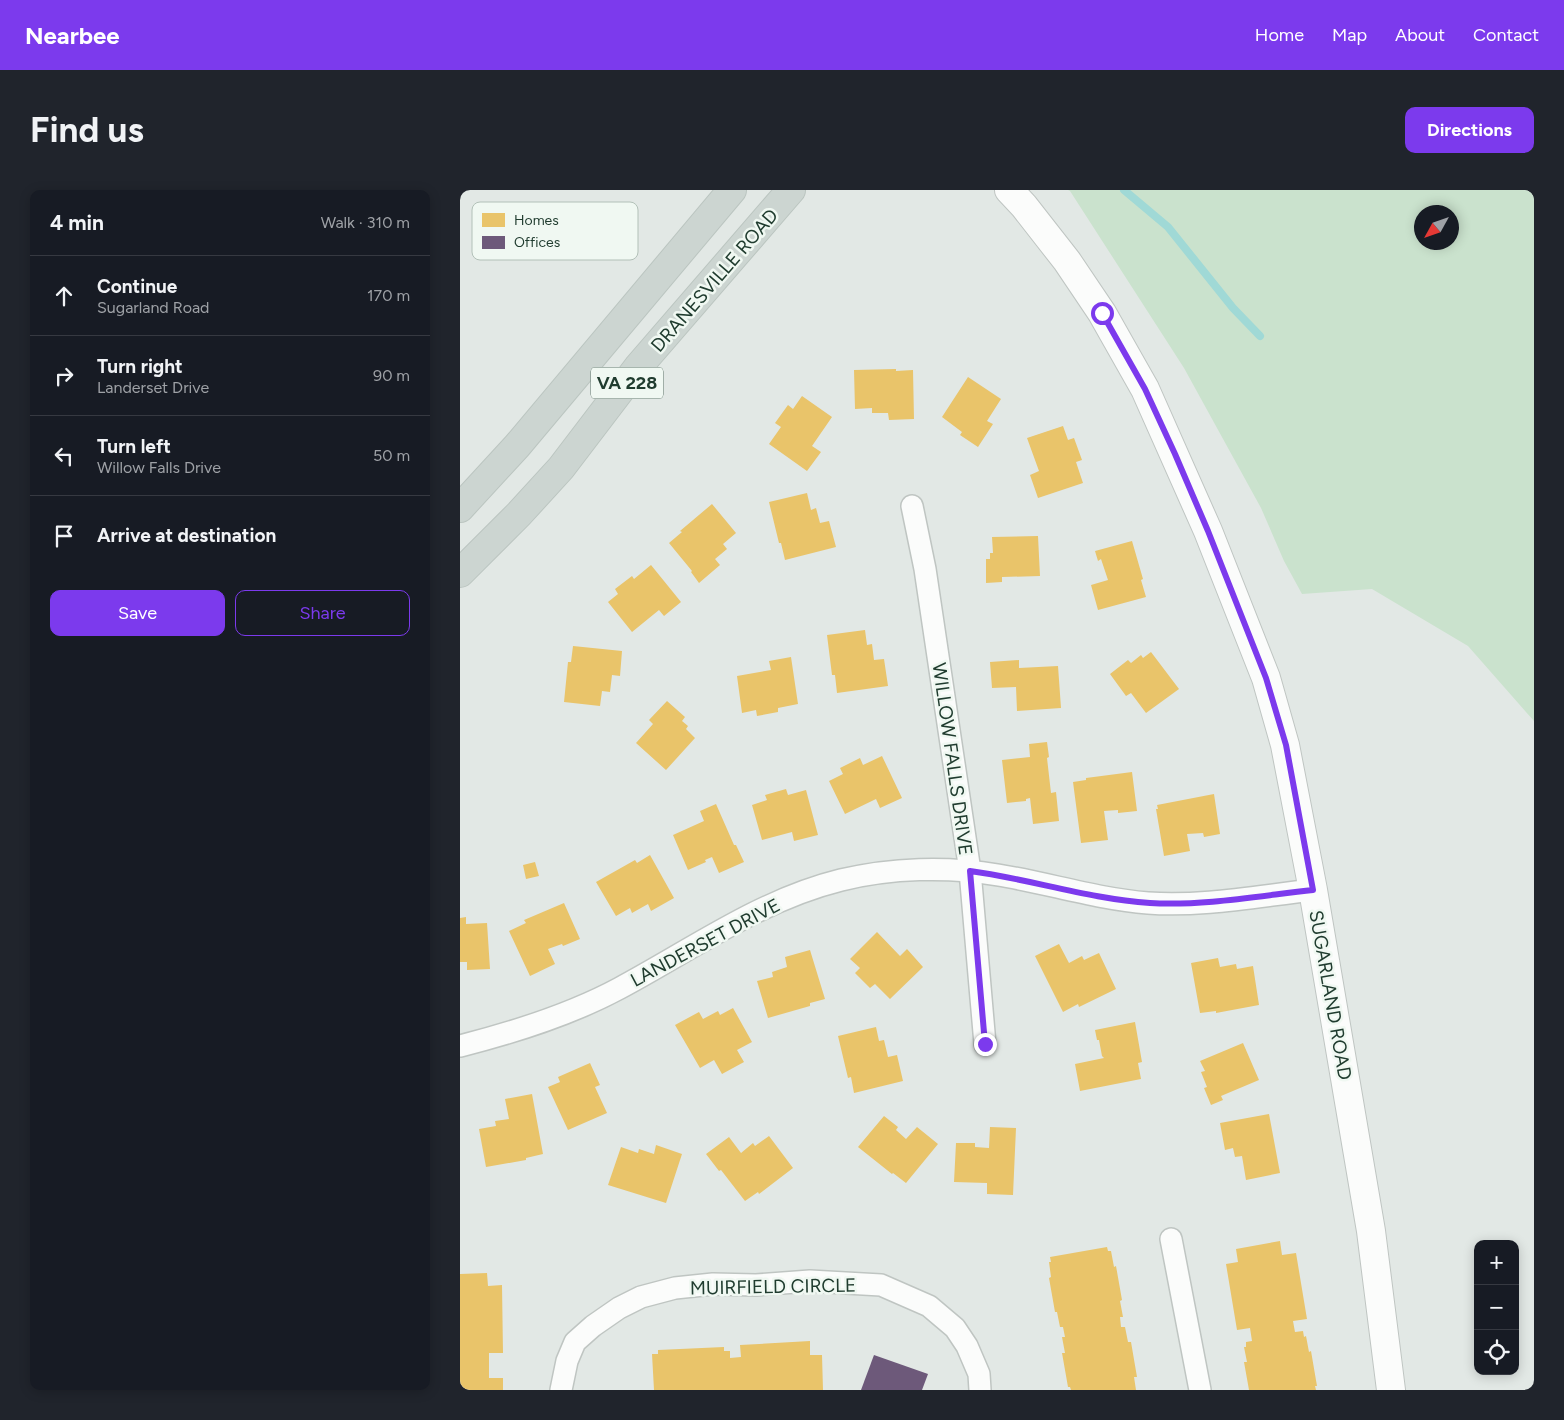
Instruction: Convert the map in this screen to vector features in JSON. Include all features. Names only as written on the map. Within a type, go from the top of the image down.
[{"type":"main road","name":"VA 228","points":[[460,508],[517,446],[732,190]]},
{"type":"main road","name":"DRANESVILLE ROAD","points":[[460,573],[519,514],[561,468],[638,367],[791,190]]},
{"type":"street","name":"SUGARLAND ROAD","points":[[1008,190],[1024,206],[1067,262],[1102,313],[1145,389],[1208,531],[1266,678],[1286,745],[1313,890],[1371,1231],[1391,1390]]},
{"type":"street","name":"WILLOW FALLS DRIVE","points":[[912,506],[925,569],[970,871],[985,1044]]},
{"type":"street","name":"LANDERSET DRIVE","points":[[460,1046],[493,1038],[566,1013],[618,989],[757,910],[802,892],[842,880],[893,872],[970,871],[1119,900],[1150,903],[1201,903],[1313,890]]},
{"type":"street","points":[[1171,1240],[1200,1390]]},
{"type":"street","name":"MUIRFIELD CIRCLE","points":[[562,1390],[567,1361],[575,1342],[618,1308],[641,1297],[675,1288],[714,1284],[756,1285],[810,1281],[880,1285],[929,1306],[955,1328],[967,1346],[979,1374],[980,1390]]},
{"type":"green space","points":[[1068,190],[1534,190],[1534,721],[1468,646],[1372,589],[1302,594],[1284,561],[1261,508],[1184,368]]},
{"type":"building: Homes","points":[[896,369],[896,371],[913,370],[914,419],[889,420],[888,413],[872,413],[872,408],[855,409],[854,370]]},
{"type":"building: Homes","points":[[968,377],[1001,399],[987,421],[993,424],[978,447],[960,435],[962,432],[942,417]]},
{"type":"building: Homes","points":[[802,396],[832,417],[812,446],[821,452],[807,471],[769,444],[781,427],[775,423],[788,405],[793,409]]},
{"type":"building: Homes","points":[[1063,426],[1068,440],[1074,438],[1082,460],[1076,462],[1083,483],[1038,498],[1030,475],[1039,471],[1027,438]]},
{"type":"building: Homes","points":[[807,493],[811,510],[816,508],[820,523],[829,521],[836,547],[785,560],[769,502]]},
{"type":"building: Homes","points":[[712,504],[736,533],[723,544],[727,549],[715,559],[720,565],[699,583],[692,571],[669,543]]},
{"type":"building: Homes","points":[[1038,536],[1040,576],[1002,577],[1002,582],[986,583],[986,559],[990,559],[990,553],[993,553],[992,537]]},
{"type":"building: Homes","points":[[1132,541],[1146,597],[1098,610],[1091,585],[1108,580],[1101,559],[1098,561],[1095,551]]},
{"type":"building: Homes","points":[[651,565],[681,602],[664,616],[659,610],[632,632],[608,602],[618,594],[615,589],[632,576],[634,579]]},
{"type":"building: Homes","points":[[865,630],[867,645],[872,644],[874,660],[884,659],[888,686],[837,693],[835,675],[832,675],[827,635]]},
{"type":"building: Homes","points":[[573,646],[622,651],[620,676],[612,675],[610,692],[602,691],[600,706],[564,702],[568,662],[571,662]]},
{"type":"building: Homes","points":[[1151,652],[1179,689],[1146,713],[1131,693],[1126,696],[1110,674],[1128,660],[1131,663],[1141,655],[1143,658]]},
{"type":"building: Homes","points":[[791,657],[798,704],[778,708],[778,712],[757,716],[756,710],[742,713],[737,676],[771,670],[769,661]]},
{"type":"building: Homes","points":[[1019,660],[1019,668],[1058,666],[1061,708],[1017,711],[1016,687],[992,688],[990,662]]},
{"type":"building: Homes","points":[[667,701],[685,717],[682,721],[688,726],[686,729],[695,738],[666,770],[636,743],[653,724],[649,720]]},
{"type":"building: Homes","points":[[1047,742],[1051,793],[1056,792],[1059,821],[1033,824],[1030,798],[1026,799],[1026,801],[1007,803],[1002,760],[1030,757],[1029,744]]},
{"type":"building: Homes","points":[[882,756],[902,798],[880,808],[876,799],[845,814],[829,781],[843,774],[840,768],[860,758],[863,765]]},
{"type":"building: Homes","points":[[1132,772],[1137,811],[1118,813],[1118,810],[1104,811],[1108,840],[1081,843],[1073,782],[1086,780],[1086,778]]},
{"type":"building: Homes","points":[[786,789],[788,795],[806,790],[818,835],[794,841],[792,832],[762,840],[752,805],[767,800],[765,795]]},
{"type":"building: Homes","points":[[1214,794],[1220,834],[1204,837],[1203,833],[1187,834],[1190,851],[1164,856],[1156,809],[1158,809],[1157,805]]},
{"type":"building: Homes","points":[[716,804],[734,845],[736,845],[744,862],[719,873],[712,857],[705,860],[706,862],[688,870],[673,835],[704,821],[700,811]]},
{"type":"building: Homes","points":[[650,855],[674,898],[651,911],[648,904],[632,913],[630,908],[616,916],[596,882],[635,860],[637,863]]},
{"type":"building: Homes","points":[[535,862],[539,876],[526,879],[523,865]]},
{"type":"building: Homes","points":[[564,903],[580,939],[563,946],[562,944],[548,949],[555,964],[530,976],[509,931],[526,923],[524,920]]},
{"type":"building: Homes","points":[[466,917],[466,924],[487,923],[490,969],[467,970],[467,962],[460,962],[460,918]]},
{"type":"building: Homes","points":[[877,932],[900,956],[907,949],[923,967],[890,999],[875,984],[870,988],[855,973],[860,968],[850,959]]},
{"type":"building: Homes","points":[[1059,944],[1069,963],[1082,956],[1084,960],[1099,953],[1116,989],[1079,1007],[1078,1004],[1063,1012],[1035,956]]},
{"type":"building: Homes","points":[[810,950],[825,999],[810,1003],[810,1006],[768,1018],[757,981],[773,977],[772,972],[787,967],[785,957]]},
{"type":"building: Homes","points":[[1218,958],[1220,967],[1236,964],[1237,969],[1253,966],[1259,1005],[1216,1013],[1216,1011],[1200,1013],[1191,963]]},
{"type":"building: Homes","points":[[733,1008],[752,1042],[737,1050],[744,1062],[722,1074],[714,1060],[700,1068],[675,1025],[699,1012],[703,1019],[718,1011],[720,1015]]},
{"type":"building: Homes","points":[[1135,1022],[1142,1062],[1138,1063],[1141,1079],[1080,1091],[1075,1064],[1104,1058],[1095,1030]]},
{"type":"building: Homes","points":[[876,1027],[879,1041],[884,1040],[888,1057],[897,1055],[903,1081],[854,1093],[851,1077],[848,1078],[838,1036]]},
{"type":"building: Homes","points":[[1243,1043],[1259,1080],[1221,1096],[1223,1100],[1211,1105],[1204,1088],[1207,1087],[1201,1072],[1205,1071],[1200,1061]]},
{"type":"building: Homes","points":[[590,1063],[600,1085],[595,1087],[607,1113],[568,1130],[548,1087],[560,1082],[558,1077]]},
{"type":"building: Homes","points":[[532,1094],[543,1154],[526,1158],[526,1160],[486,1167],[479,1129],[496,1126],[495,1121],[509,1119],[505,1099]]},
{"type":"building: Homes","points":[[1269,1114],[1280,1173],[1246,1180],[1242,1156],[1235,1157],[1233,1148],[1225,1150],[1220,1123]]},
{"type":"building: Homes","points":[[884,1116],[898,1127],[896,1130],[906,1139],[917,1127],[938,1144],[906,1183],[858,1147]]},
{"type":"building: Homes","points":[[990,1127],[1016,1128],[1013,1195],[987,1194],[987,1183],[954,1182],[956,1143],[975,1143],[975,1147],[989,1148]]},
{"type":"building: Homes","points":[[769,1136],[793,1168],[759,1194],[758,1192],[745,1201],[706,1154],[729,1137],[741,1153],[753,1143],[755,1146]]},
{"type":"building: Homes","points":[[656,1145],[682,1154],[666,1203],[608,1185],[621,1147],[638,1153],[639,1149],[654,1154]]},
{"type":"building: Homes","points":[[1280,1241],[1282,1255],[1296,1253],[1307,1319],[1293,1321],[1295,1332],[1303,1331],[1304,1337],[1306,1336],[1309,1352],[1311,1351],[1317,1386],[1315,1386],[1316,1390],[1249,1390],[1244,1362],[1247,1362],[1244,1347],[1246,1347],[1246,1342],[1252,1341],[1250,1328],[1237,1330],[1226,1264],[1238,1262],[1236,1249]]},
{"type":"building: Homes","points":[[1107,1247],[1108,1251],[1111,1251],[1114,1267],[1116,1266],[1122,1300],[1120,1301],[1123,1317],[1120,1317],[1121,1327],[1125,1327],[1128,1342],[1131,1342],[1137,1377],[1134,1377],[1136,1390],[1071,1390],[1068,1387],[1062,1353],[1065,1353],[1062,1337],[1065,1337],[1063,1327],[1060,1327],[1057,1312],[1055,1312],[1049,1278],[1051,1277],[1050,1257]]},
{"type":"building: Homes","points":[[487,1273],[488,1286],[502,1285],[503,1353],[489,1353],[489,1378],[503,1378],[503,1390],[460,1390],[460,1274]]},
{"type":"building: Homes","points":[[810,1341],[810,1355],[822,1355],[823,1390],[654,1390],[652,1354],[658,1354],[658,1350],[724,1347],[724,1351],[730,1351],[730,1358],[741,1357],[740,1345]]},
{"type":"building: Offices","points":[[874,1355],[928,1374],[922,1390],[861,1390]]},
{"type":"waterway","points":[[1124,190],[1168,227],[1233,308],[1260,336]]},
{"type":"route","points":[[985,1044],[970,871],[1119,900],[1150,903],[1201,903],[1313,890],[1286,745],[1266,678],[1208,531],[1175,454],[1145,389],[1102,313]]}]
